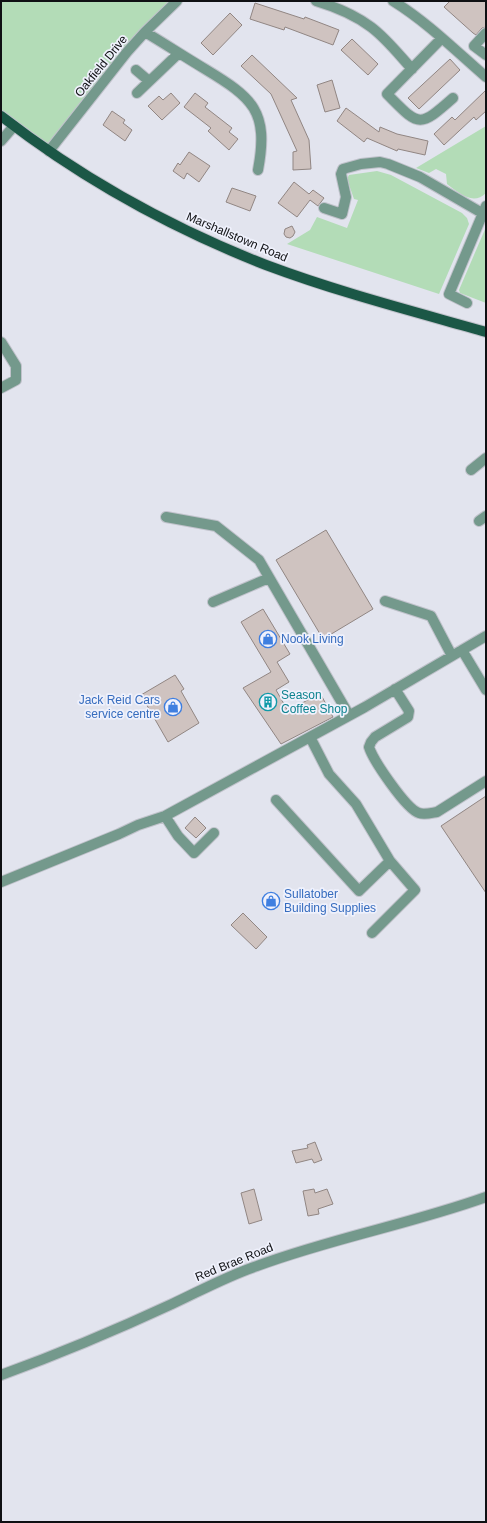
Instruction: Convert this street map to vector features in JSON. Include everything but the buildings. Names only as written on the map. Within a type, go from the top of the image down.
[{"type":"main road","name":"Marshallstown Road","points":[[1,116],[49,151],[87,176],[195,235],[259,262],[358,296],[486,332]]},
{"type":"street","name":"Oakfield Drive","points":[[49,151],[127,52],[177,1]]},
{"type":"street","points":[[316,1],[358,18],[372,28],[412,69]]},
{"type":"street","points":[[394,1],[442,38],[486,77]]},
{"type":"street","points":[[145,32],[236,88],[251,104],[258,118],[262,136],[262,152],[258,170]]},
{"type":"street","points":[[486,33],[474,46],[486,56]]},
{"type":"street","points":[[442,38],[387,94],[412,117],[418,120],[424,120],[433,116],[453,98]]},
{"type":"street","points":[[137,93],[179,53]]},
{"type":"street","points":[[136,70],[149,81]]},
{"type":"street","points":[[1,141],[14,126]]},
{"type":"street","points":[[324,208],[342,214],[346,197],[340,174],[343,169],[361,164],[380,162],[409,172],[484,210],[448,294],[467,303]]},
{"type":"street","points":[[1,342],[16,366],[16,380],[1,388]]},
{"type":"street","points":[[471,470],[486,458]]},
{"type":"street","points":[[166,517],[216,526],[259,560],[350,715]]},
{"type":"street","points":[[213,602],[269,578]]},
{"type":"street","points":[[385,601],[431,616],[452,656]]},
{"type":"street","points":[[1,882],[138,825],[165,816],[350,715],[486,636]]},
{"type":"street","points":[[462,650],[486,690]]},
{"type":"street","points":[[395,689],[409,711],[408,717],[375,738],[371,742],[370,748],[376,762],[409,807],[419,813],[428,814],[437,812],[486,781]]},
{"type":"street","points":[[310,737],[328,774],[356,804],[390,861],[415,890],[372,933]]},
{"type":"street","points":[[276,800],[359,891],[390,861]]},
{"type":"street","points":[[165,816],[178,836],[194,853],[214,833]]},
{"type":"street","name":"Red Brae Road","points":[[1,1375],[101,1336],[173,1304],[208,1286],[255,1266],[287,1255],[422,1217],[486,1197]]},
{"type":"green space","points":[[1,1],[181,1],[107,78],[49,151],[1,114]]},
{"type":"green space","points":[[486,126],[486,193],[481,197],[471,198],[461,194],[447,184],[446,174],[436,169],[429,173],[416,168]]},
{"type":"green space","points":[[377,171],[391,175],[462,213],[467,218],[469,224],[439,294],[287,244],[310,230],[317,217],[347,228],[358,200],[354,199],[347,179],[349,175]]},
{"type":"green space","points":[[486,227],[486,303],[460,293],[459,290]]},
{"type":"place","name":"Nook Living","points":[[268,639]]},
{"type":"place","name":"Season Coffee Shop","points":[[268,702]]},
{"type":"place","name":"Jack Reid Cars service centre","points":[[173,707]]},
{"type":"place","name":"Sullatober Building Supplies","points":[[271,901]]}]
